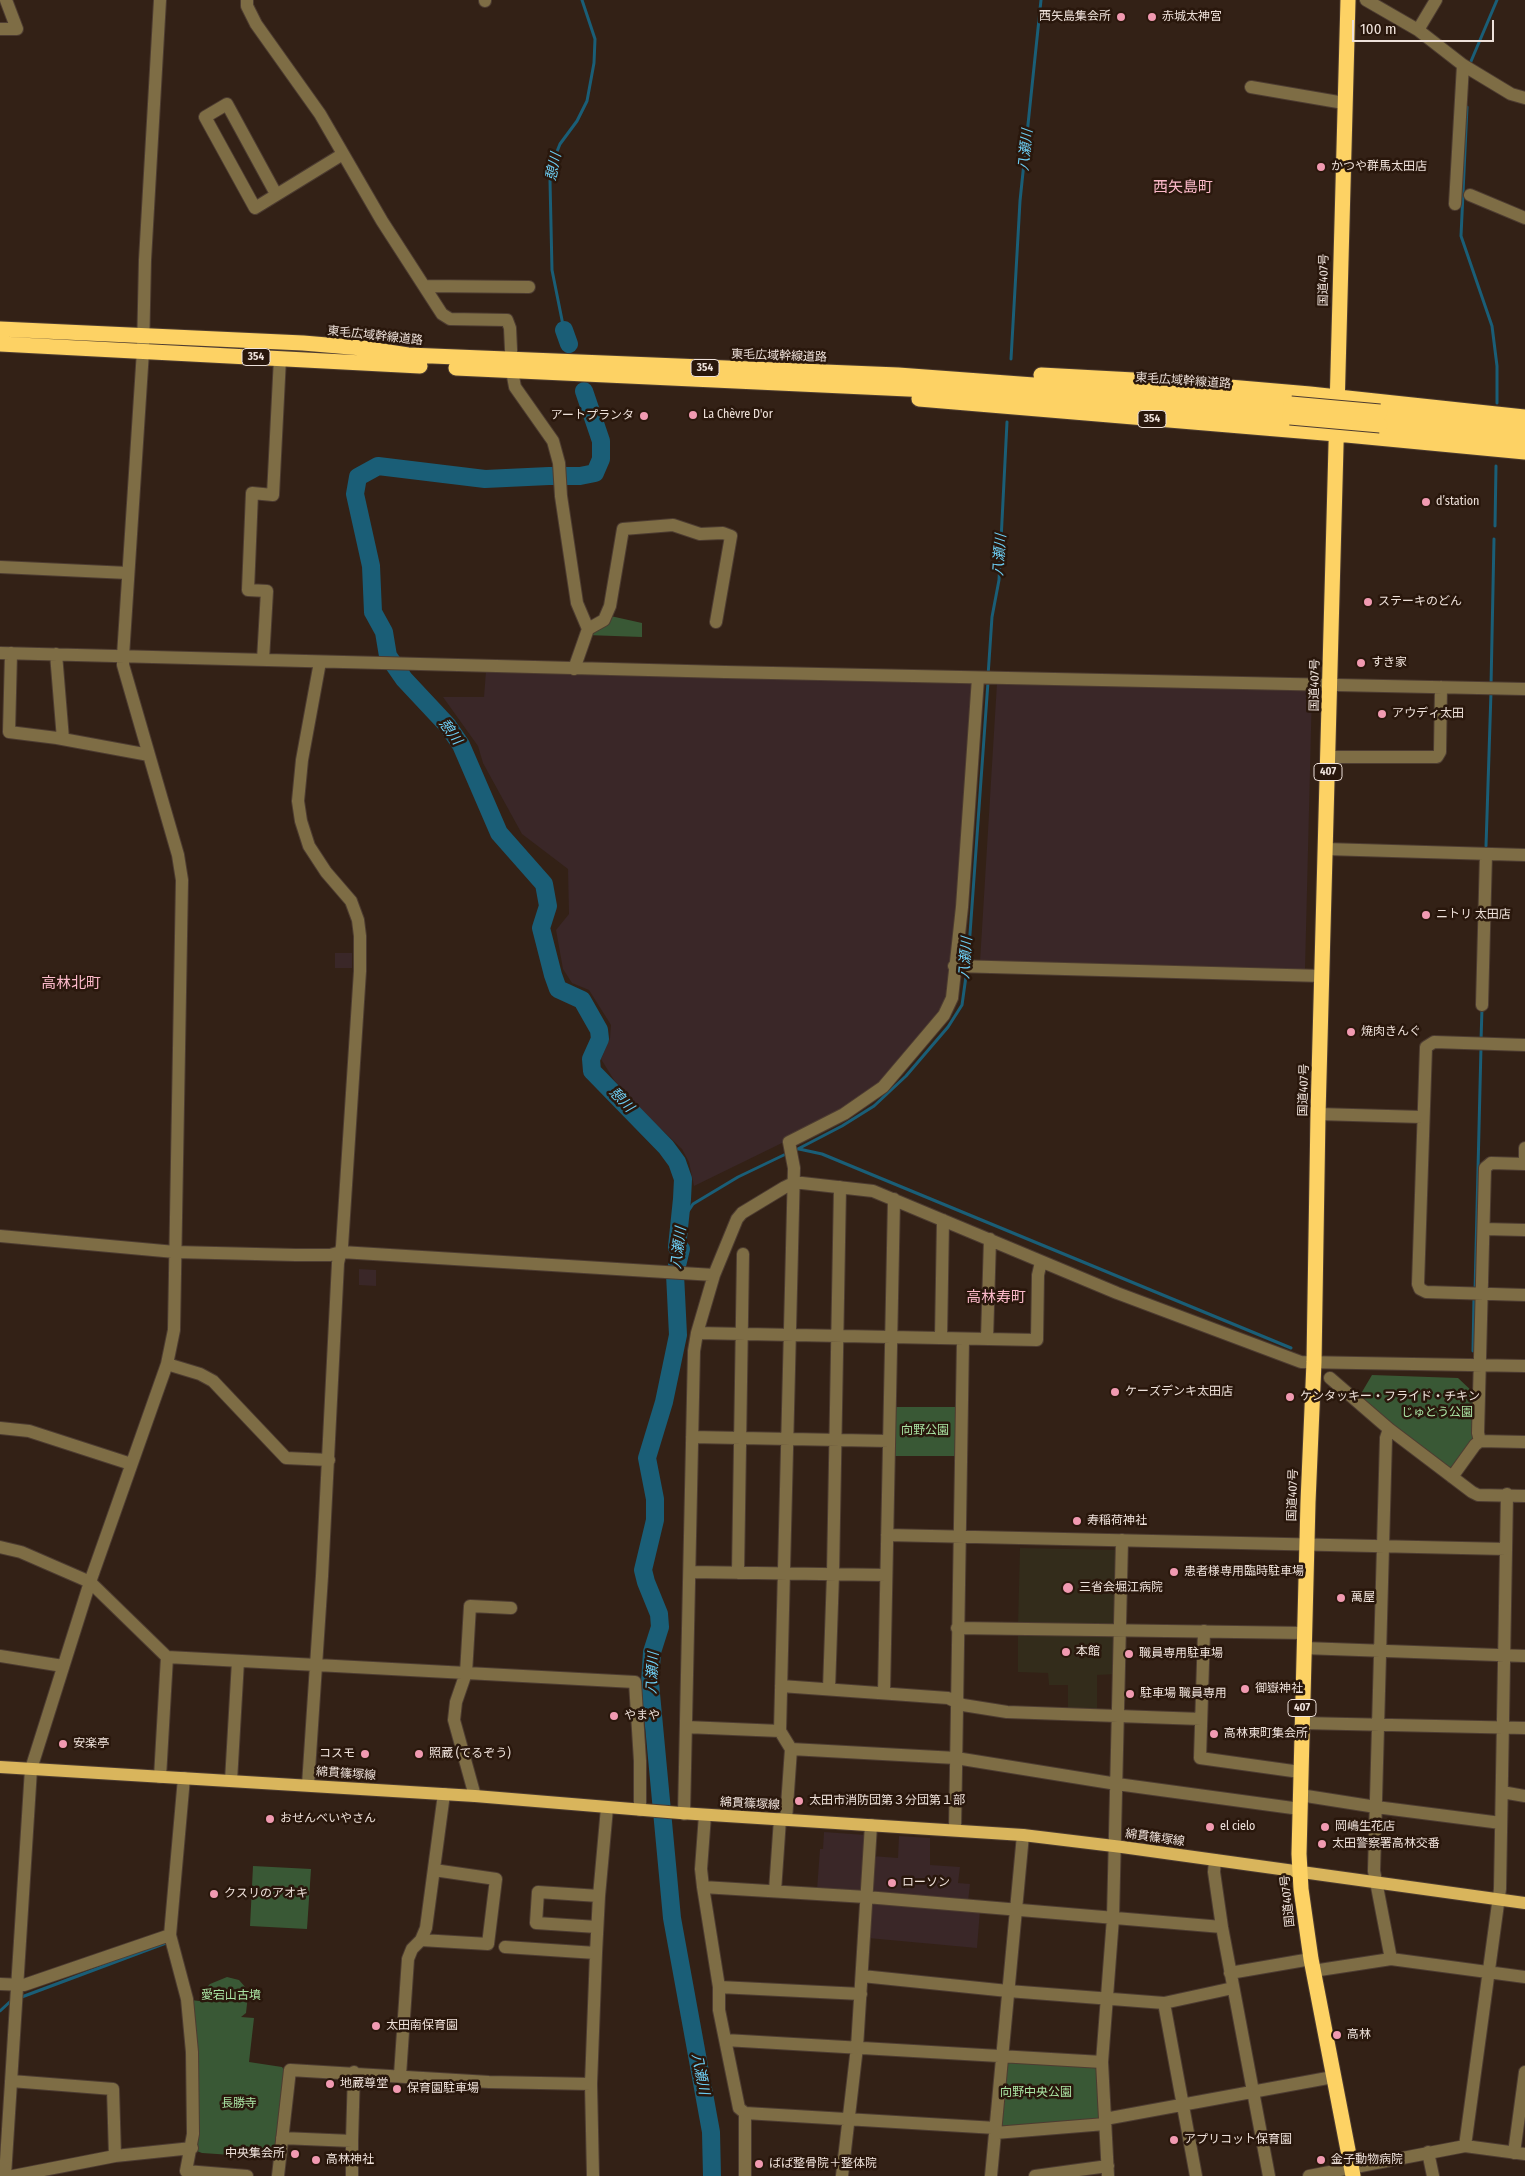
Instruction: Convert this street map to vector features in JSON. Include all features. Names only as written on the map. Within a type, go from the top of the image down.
[{"type":"highway","name":"国道407号","points":[[1348,0],[1318,1114],[1314,1362],[1306,1545],[1300,1772],[1300,1871],[1312,1965],[1352,2172]]},
{"type":"highway","name":"東毛広域幹線道路","points":[[0,329],[280,358],[512,366],[810,372],[927,377],[1290,411],[1525,428]]},
{"type":"highway","name":"東毛広域幹線道路","points":[[0,344],[303,344],[362,348],[512,366],[1290,411]]},
{"type":"highway","name":"354","points":[[810,372],[876,367],[1171,382],[1525,417]]},
{"type":"highway","name":"354","points":[[780,383],[872,396],[1336,434],[1525,452]]},
{"type":"highway","name":"東毛広域幹線道路","points":[[1380,418],[1525,441]]},
{"type":"main road","name":"綿貫篠塚線","points":[[0,1767],[475,1796],[682,1814],[1022,1835],[1116,1846],[1525,1903]]},
{"type":"street","points":[[0,28],[17,29],[6,0]]},
{"type":"street","points":[[6,2176],[31,1769],[90,1582],[166,1364],[174,1330],[182,880],[181,868],[123,665],[143,344],[160,0]]},
{"type":"street","points":[[247,0],[247,6],[256,24],[292,73],[382,221],[442,314],[450,318],[507,320],[510,328],[515,387],[553,441],[559,464],[561,496],[576,603],[588,629]]},
{"type":"street","points":[[1366,0],[1418,30],[1463,65],[1511,94],[1525,98]]},
{"type":"street","points":[[1418,30],[1436,0]]},
{"type":"street","points":[[1455,204],[1463,65]]},
{"type":"street","points":[[1251,87],[1344,103]]},
{"type":"street","points":[[276,194],[227,104],[204,117],[255,208],[343,154]]},
{"type":"street","points":[[1470,195],[1525,218]]},
{"type":"street","points":[[424,286],[529,288]]},
{"type":"street","points":[[263,660],[267,591],[248,590],[252,493],[273,494],[280,358]]},
{"type":"street","points":[[574,669],[588,629],[604,620],[610,606],[623,529],[673,525],[700,534],[723,533],[731,536],[716,622]]},
{"type":"street","points":[[0,567],[128,573]]},
{"type":"street","points":[[149,756],[5,730],[6,653],[574,669],[1525,689]]},
{"type":"street","points":[[56,654],[63,739]]},
{"type":"street","points":[[308,1785],[329,1460],[338,1263],[341,1252],[360,971],[358,920],[351,901],[326,872],[309,846],[301,821],[298,801],[302,760],[320,662]]},
{"type":"street","points":[[775,1891],[791,1749],[780,1731],[794,1164],[789,1142],[844,1114],[889,1081],[944,1015],[952,998],[957,966],[986,678]]},
{"type":"street","points":[[1328,757],[1437,757],[1440,752],[1441,687]]},
{"type":"street","points":[[1326,849],[1525,855]]},
{"type":"street","points":[[1482,1004],[1486,854]]},
{"type":"street","points":[[957,966],[1323,976]]},
{"type":"street","points":[[1525,1045],[1430,1043],[1425,1051],[1419,1287],[1426,1292],[1525,1296]]},
{"type":"street","points":[[1318,1114],[1422,1117]]},
{"type":"street","points":[[1480,1441],[1478,1433],[1486,1166],[1491,1163],[1525,1164],[1525,1148]]},
{"type":"street","points":[[682,1814],[686,1727],[694,1351],[697,1333],[714,1275],[737,1220],[742,1214],[793,1183],[873,1191],[1117,1293],[1302,1362],[1525,1366]]},
{"type":"street","points":[[829,1689],[836,1440],[840,1187]]},
{"type":"street","points":[[884,1693],[894,1199]]},
{"type":"street","points":[[941,1338],[944,1220]]},
{"type":"street","points":[[1484,1229],[1525,1230]]},
{"type":"street","points":[[0,1236],[175,1252],[330,1255],[341,1252],[714,1275]]},
{"type":"street","points":[[988,1339],[990,1239]]},
{"type":"street","points":[[738,1573],[743,1254]]},
{"type":"street","points":[[697,1333],[1036,1340],[1038,1275],[1041,1262]]},
{"type":"street","points":[[955,1830],[963,1339]]},
{"type":"street","points":[[166,1364],[200,1374],[213,1381],[286,1458],[329,1460]]},
{"type":"street","points":[[1330,1378],[1389,1429],[1472,1492],[1478,1494],[1525,1496]]},
{"type":"street","points":[[0,1428],[29,1431],[131,1464]]},
{"type":"street","points":[[1389,1429],[1386,1438],[1374,1871],[1392,1960]]},
{"type":"street","points":[[692,1437],[889,1441]]},
{"type":"street","points":[[1452,1477],[1480,1441],[1525,1442]]},
{"type":"street","points":[[1465,2146],[1499,1899],[1506,1655],[1507,1494]]},
{"type":"street","points":[[887,1535],[1506,1549]]},
{"type":"street","points":[[1035,2176],[1108,2171],[1102,2062],[1113,1918],[1116,1846],[1122,1540]]},
{"type":"street","points":[[0,1547],[21,1552],[90,1582],[167,1657],[635,1682],[642,1811]]},
{"type":"street","points":[[690,1572],[886,1575]]},
{"type":"street","points":[[475,1796],[454,1720],[456,1702],[466,1673],[470,1606],[511,1608]]},
{"type":"street","points":[[957,1628],[1305,1633]]},
{"type":"street","points":[[1204,1632],[1200,1758],[1300,1772]]},
{"type":"street","points":[[1304,1648],[1525,1656]]},
{"type":"street","points":[[0,1656],[63,1666]]},
{"type":"street","points":[[160,1777],[167,1657]]},
{"type":"street","points":[[231,1781],[238,1661]]},
{"type":"street","points":[[781,1686],[948,1698],[956,1702],[1007,1712],[1202,1719]]},
{"type":"street","points":[[1302,1723],[1525,1728]]},
{"type":"street","points":[[686,1727],[780,1731]]},
{"type":"street","points":[[791,1749],[956,1758],[1117,1784],[1300,1802],[1376,1807],[1501,1823]]},
{"type":"street","points":[[184,1778],[170,1935],[187,1999],[192,2052],[194,2134],[185,2174],[247,2176]]},
{"type":"street","points":[[1502,1792],[1525,1796]]},
{"type":"street","points":[[400,2075],[408,1959],[412,1949],[421,1940],[426,1928],[444,1794]]},
{"type":"street","points":[[594,2176],[591,2084],[597,1928],[608,1808]]},
{"type":"street","points":[[705,1815],[701,1869],[718,1987],[719,2010],[738,2108],[745,2113],[995,2130],[1105,2122],[1182,2105],[1333,2077]]},
{"type":"street","points":[[842,2176],[857,2047],[871,1825]]},
{"type":"street","points":[[991,2176],[1022,1835]]},
{"type":"street","points":[[1215,1860],[1214,1872],[1222,1928],[1269,2176]]},
{"type":"street","points":[[421,1940],[488,1944],[496,1879],[434,1870]]},
{"type":"street","points":[[703,1886],[866,1897],[1222,1928]]},
{"type":"street","points":[[597,1928],[536,1923],[538,1892],[599,1896]]},
{"type":"street","points":[[0,1984],[17,1985],[33,1982],[170,1935]]},
{"type":"street","points":[[505,1947],[596,1954]]},
{"type":"street","points":[[1230,1973],[1392,1960],[1525,1976]]},
{"type":"street","points":[[862,1976],[1008,1991],[1164,2003],[1233,1988]]},
{"type":"street","points":[[718,1987],[860,1994]]},
{"type":"street","points":[[1164,2003],[1196,2176]]},
{"type":"street","points":[[725,2040],[1102,2062]]},
{"type":"street","points":[[278,2176],[290,2070],[354,2072],[489,2082],[591,2084]]},
{"type":"street","points":[[352,2176],[354,2072]]},
{"type":"street","points":[[1309,2176],[1352,2172],[1428,2152],[1465,2146],[1520,2154],[1525,2072]]},
{"type":"street","points":[[11,2081],[113,2090],[115,2156]]},
{"type":"street","points":[[745,2113],[745,2176]]},
{"type":"street","points":[[282,2138],[352,2141]]},
{"type":"street","points":[[13,2176],[115,2156],[192,2148]]},
{"type":"street","points":[[1428,2152],[1433,2176]]},
{"type":"street","points":[[78,2162],[78,2176]]},
{"type":"shaded area","points":[[486,671],[975,682],[954,966],[942,1014],[894,1072],[829,1120],[694,1186],[689,1162],[682,1149],[632,1101],[614,1080],[601,1059],[610,1038],[611,1025],[589,990],[572,983],[563,969],[556,930],[569,914],[568,869],[522,834],[483,763],[478,746],[443,697],[484,697]]},
{"type":"shaded area","points":[[997,683],[1312,690],[1305,970],[980,962]]},
{"type":"shaded area","points":[[335,953],[352,953],[352,968],[335,968]]},
{"type":"shaded area","points":[[359,1269],[376,1270],[376,1286],[359,1285]]},
{"type":"shaded area","name":"三省会堀江病院","points":[[1020,1548],[1118,1550],[1117,1626],[1018,1625]]},
{"type":"shaded area","name":"本館","points":[[1018,1634],[1117,1634],[1117,1674],[1097,1675],[1097,1713],[1068,1712],[1068,1685],[1049,1685],[1048,1673],[1018,1672]]},
{"type":"shaded area","points":[[824,1832],[866,1835],[862,1893],[817,1890],[820,1849],[823,1849]]},
{"type":"shaded area","points":[[899,1836],[930,1838],[930,1865],[960,1867],[958,1883],[970,1884],[968,1902],[870,1894],[872,1856],[898,1858]]},
{"type":"shaded area","points":[[870,1901],[980,1910],[977,1948],[868,1938]]},
{"type":"green space","points":[[606,615],[642,623],[642,637],[586,635]]},
{"type":"green space","name":"じゅとう公園","points":[[1372,1375],[1458,1378],[1474,1393],[1472,1441],[1452,1469],[1447,1469],[1359,1397]]},
{"type":"green space","name":"向野公園","points":[[893,1407],[957,1407],[957,1456],[893,1456]]},
{"type":"green space","points":[[253,1866],[311,1869],[307,1929],[250,1926]]},
{"type":"green space","name":"長勝寺","points":[[227,1977],[239,1980],[246,1988],[248,1995],[246,2013],[241,2017],[254,2018],[249,2062],[282,2067],[287,2074],[276,2158],[202,2153],[194,2150],[191,2000],[207,2002],[207,1987]]},
{"type":"green space","name":"向野中央公園","points":[[1006,2061],[1098,2065],[1099,2121],[1001,2127]]},
{"type":"waterway","name":"憩川","points":[[564,330],[552,270],[550,181],[554,159],[560,144],[577,121],[587,101],[594,63],[595,39],[582,0]]},
{"type":"waterway","name":"八瀬川","points":[[1011,359],[1020,201],[1041,0]]},
{"type":"waterway","points":[[1469,66],[1497,0]]},
{"type":"waterway","points":[[1467,107],[1461,236],[1492,326],[1497,366],[1497,403]]},
{"type":"waterway","name":"憩川","points":[[564,330],[569,344]]},
{"type":"waterway","name":"憩川","points":[[584,391],[601,441],[601,459],[595,473],[580,476],[485,479],[378,466],[358,477],[355,494],[371,566],[373,612],[384,632],[388,656],[404,679],[448,726],[461,745],[499,833],[544,884],[548,906],[541,928],[558,989],[582,1000],[599,1030],[600,1039],[591,1059],[592,1071],[666,1147],[677,1162],[683,1179],[677,1247],[681,1249],[675,1274],[678,1335],[664,1402],[647,1458],[655,1499],[655,1520],[643,1570],[659,1614],[660,1627],[652,1652],[650,1683],[672,1918],[711,2132],[712,2176]]},
{"type":"waterway","name":"八瀬川","points":[[988,676],[992,617],[999,580],[1007,422]]},
{"type":"waterway","points":[[1495,526],[1496,466]]},
{"type":"waterway","points":[[1491,686],[1494,539]]},
{"type":"waterway","name":"八瀬川","points":[[968,962],[988,682]]},
{"type":"waterway","points":[[1486,846],[1491,692]]},
{"type":"waterway","name":"八瀬川","points":[[794,1151],[842,1126],[874,1106],[906,1076],[948,1027],[962,1005],[967,969]]},
{"type":"waterway","points":[[1481,1041],[1482,1008]]},
{"type":"waterway","points":[[1475,1291],[1481,1047]]},
{"type":"waterway","points":[[799,1149],[822,1154],[1291,1348]]},
{"type":"waterway","name":"八瀬川","points":[[681,1249],[683,1219],[693,1204],[738,1177],[788,1153]]},
{"type":"waterway","points":[[1473,1351],[1474,1297]]},
{"type":"waterway","points":[[19,1998],[166,1943]]},
{"type":"waterway","points":[[0,2011],[13,1999]]},
{"type":"place","name":"西矢島集会所","points":[[1121,17]]},
{"type":"place","name":"赤城太神宮","points":[[1152,17]]},
{"type":"place","name":"かつや群馬太田店","points":[[1321,167]]},
{"type":"place","name":"La Chèvre D'or","points":[[693,415]]},
{"type":"place","name":"アートプランタ","points":[[644,416]]},
{"type":"place","name":"d’station","points":[[1426,502]]},
{"type":"place","name":"ステーキのどん","points":[[1368,602]]},
{"type":"place","name":"すき家","points":[[1361,663]]},
{"type":"place","name":"アウディ太田","points":[[1382,714]]},
{"type":"place","name":"ニトリ 太田店","points":[[1426,915]]},
{"type":"place","name":"焼肉きんぐ","points":[[1351,1032]]},
{"type":"place","name":"ケーズデンキ太田店","points":[[1115,1392]]},
{"type":"place","name":"ケンタッキー・フライド・チキン","points":[[1290,1397]]},
{"type":"place","name":"寿稲荷神社","points":[[1077,1521]]},
{"type":"place","name":"患者様専用臨時駐車場","points":[[1174,1572]]},
{"type":"place","name":"三省会堀江病院","points":[[1068,1588]]},
{"type":"place","name":"萬屋","points":[[1341,1598]]},
{"type":"place","name":"本館","points":[[1066,1652]]},
{"type":"place","name":"職員専用駐車場","points":[[1129,1654]]},
{"type":"place","name":"御嶽神社","points":[[1245,1689]]},
{"type":"place","name":"駐車場 職員専用","points":[[1130,1694]]},
{"type":"place","name":"やまや","points":[[614,1716]]},
{"type":"place","name":"高林東町集会所","points":[[1214,1734]]},
{"type":"place","name":"安楽亭","points":[[63,1744]]},
{"type":"place","name":"コスモ","points":[[365,1754]]},
{"type":"place","name":"照蔵 (てるぞう)","points":[[419,1754]]},
{"type":"place","name":"太田市消防団第３分団第１部","points":[[799,1801]]},
{"type":"place","name":"おせんべいやさん","points":[[270,1819]]},
{"type":"place","name":"el cielo","points":[[1210,1827]]},
{"type":"place","name":"岡嶋生花店","points":[[1325,1827]]},
{"type":"place","name":"太田警察署高林交番","points":[[1322,1844]]},
{"type":"place","name":"ローソン","points":[[892,1883]]},
{"type":"place","name":"クスリのアオキ","points":[[214,1894]]},
{"type":"place","name":"太田南保育園","points":[[376,2026]]},
{"type":"place","name":"高林","points":[[1337,2035]]},
{"type":"place","name":"地蔵尊堂","points":[[330,2084]]},
{"type":"place","name":"保育園駐車場","points":[[397,2089]]},
{"type":"place","name":"アプリコット保育園","points":[[1174,2140]]},
{"type":"place","name":"中央集会所","points":[[295,2154]]},
{"type":"place","name":"高林神社","points":[[316,2160]]},
{"type":"place","name":"金子動物病院","points":[[1321,2160]]},
{"type":"place","name":"ばば整骨院＋整体院","points":[[759,2164]]},
{"type":"district","name":"西矢島町","points":[[1183,188]]},
{"type":"district","name":"高林北町","points":[[71,984]]},
{"type":"district","name":"高林寿町","points":[[996,1298]]},
{"type":"park label","name":"愛宕山古墳","points":[[231,1996]]}]
